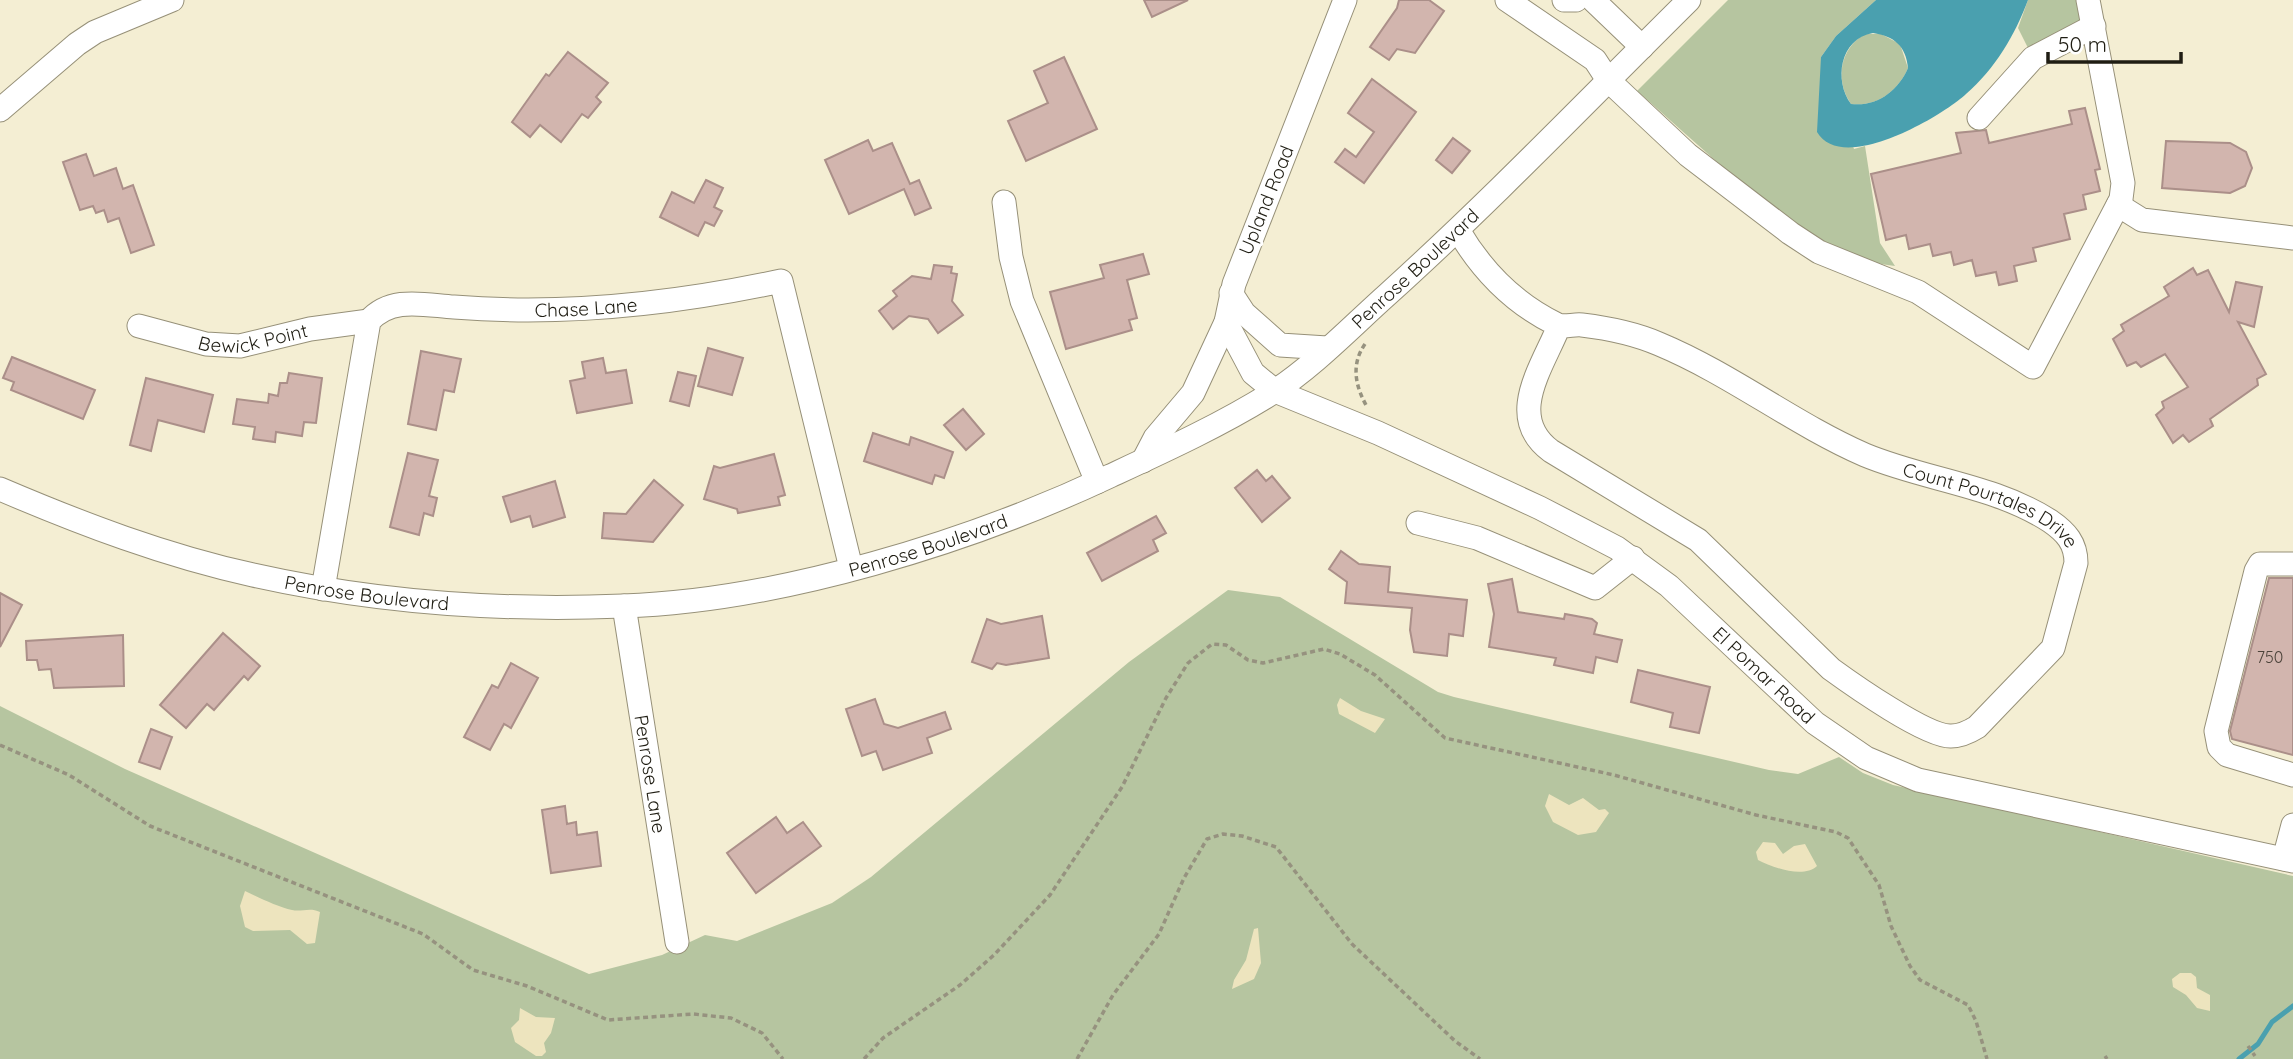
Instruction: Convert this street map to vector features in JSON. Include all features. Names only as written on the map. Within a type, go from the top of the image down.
[{"type":"street","points":[[0,110],[77,44],[104,28],[172,0]]},
{"type":"street","name":"Upland Road","points":[[1143,461],[1155,438],[1193,393],[1226,322],[1242,257],[1345,0]]},
{"type":"street","points":[[1507,0],[1595,60],[1608,80],[1688,155],[1790,233],[1819,251],[1918,292],[2033,367],[2118,205],[2123,183],[2088,0]]},
{"type":"street","points":[[1564,0],[1576,0]]},
{"type":"street","points":[[1593,0],[1642,47]]},
{"type":"street","name":"Penrose Boulevard","points":[[0,489],[132,541],[251,575],[323,589],[488,605],[624,606],[736,593],[851,568],[1006,521],[1143,461],[1275,391],[1458,230],[1689,0]]},
{"type":"street","points":[[1979,118],[2033,58],[2094,26]]},
{"type":"street","points":[[1004,202],[1013,268],[1022,301],[1097,482]]},
{"type":"street","points":[[2118,205],[2142,220],[2293,238]]},
{"type":"street","name":"Count Pourtales Drive","points":[[1458,230],[1473,255],[1509,295],[1559,326],[1580,325],[1658,343],[1762,397],[1835,441],[1909,471],[2000,496],[2050,521],[2067,534],[2076,550],[2076,563],[2053,648],[1977,727],[1950,737],[1933,733],[1854,686],[1831,669],[1698,540],[1550,451],[1532,433],[1527,416],[1528,402],[1559,326]]},
{"type":"street","name":"Chase Lane","points":[[369,321],[378,311],[408,304],[503,310],[559,309],[682,300],[781,281],[851,568]]},
{"type":"street","points":[[1231,293],[1244,313],[1280,345],[1327,348]]},
{"type":"street","points":[[323,589],[369,321]]},
{"type":"street","name":"Bewick Point","points":[[139,326],[206,344],[240,346],[310,329],[369,321]]},
{"type":"street","points":[[1226,322],[1253,373],[1275,391]]},
{"type":"street","name":"El Pomar Road","points":[[1275,391],[1378,433],[1540,508],[1633,558],[1669,586],[1815,723],[1890,771],[1918,780],[2162,835],[2289,860]]},
{"type":"street","points":[[1418,523],[1477,538],[1595,589],[1633,558]]},
{"type":"street","points":[[2293,564],[2269,562],[2260,564],[2256,570],[2216,731],[2218,747],[2227,755],[2293,775]]},
{"type":"street","name":"Penrose Lane","points":[[624,606],[677,942]]},
{"type":"street","points":[[2289,860],[2293,825]]},
{"type":"path","points":[[864,1059],[883,1038],[960,985],[994,955],[1050,895],[1122,787],[1166,698],[1188,663],[1212,644],[1226,645],[1248,660],[1263,663],[1324,649],[1340,654],[1375,675],[1445,738],[1614,775],[1785,822],[1836,832],[1848,838],[1878,885],[1891,926],[1910,966],[1920,980],[1968,1005],[1976,1021],[1987,1059]]},
{"type":"path","points":[[0,745],[69,775],[150,826],[423,934],[473,970],[527,986],[608,1020],[627,1021],[693,1014],[732,1018],[762,1033],[783,1059]]},
{"type":"path","points":[[1077,1059],[1113,995],[1159,934],[1184,878],[1208,839],[1223,834],[1242,836],[1276,847],[1352,944],[1455,1041],[1480,1059]]},
{"type":"path","points":[[2248,1046],[2255,1056]]},
{"type":"green space","points":[[1728,0],[1876,0],[1836,36],[1821,57],[1854,149],[1865,146],[1880,243],[1895,266],[1862,258],[1828,243],[1793,222],[1758,196],[1637,91]]},
{"type":"green space","points":[[2028,0],[2088,0],[2094,26],[2033,58],[2018,28]]},
{"type":"green space","points":[[1865,34],[1881,34],[1900,44],[1908,68],[1899,84],[1886,96],[1869,103],[1851,104],[1843,85],[1842,66],[1850,48]]},
{"type":"green space","points":[[1228,590],[1280,597],[1438,692],[1454,697],[1769,770],[1798,774],[1839,757],[1863,773],[1893,785],[2293,876],[2293,1059],[0,1059],[0,706],[125,769],[589,974],[662,955],[705,935],[737,941],[832,903],[871,877],[1129,662]]},
{"type":"sand","points":[[1340,698],[1361,711],[1385,719],[1375,733],[1339,714],[1337,705]]},
{"type":"sand","points":[[1549,794],[1569,805],[1583,798],[1599,810],[1605,809],[1609,813],[1596,832],[1578,835],[1553,822],[1545,806]]},
{"type":"sand","points":[[1763,842],[1775,843],[1783,854],[1794,846],[1805,844],[1817,866],[1804,872],[1796,872],[1764,863],[1758,860],[1756,852]]},
{"type":"sand","points":[[245,891],[286,909],[320,912],[315,943],[307,944],[290,930],[253,931],[245,927],[240,906]]},
{"type":"sand","points":[[1258,928],[1261,963],[1254,979],[1232,989],[1234,980],[1246,960],[1254,929]]},
{"type":"sand","points":[[2180,973],[2191,973],[2196,977],[2197,988],[2210,995],[2210,1011],[2197,1008],[2186,995],[2173,987],[2172,979]]},
{"type":"sand","points":[[520,1008],[536,1017],[555,1018],[551,1033],[544,1043],[546,1052],[542,1056],[536,1056],[515,1042],[511,1028],[519,1020]]},
{"type":"water","points":[[1876,0],[2028,0],[2003,51],[1986,74],[1966,94],[1936,116],[1892,138],[1869,145],[1847,147],[1830,144],[1817,132],[1821,57],[1836,36]],"holes":[[[1873,33],[1898,43],[1905,54],[1908,68],[1899,84],[1886,96],[1869,103],[1851,104],[1842,84],[1843,62],[1847,52],[1853,43],[1862,37]]]},
{"type":"building","points":[[1144,0],[1188,0],[1152,17]]},
{"type":"building","points":[[1399,0],[1429,0],[1444,11],[1415,53],[1397,49],[1389,60],[1370,47],[1397,8]]},
{"type":"building","points":[[568,52],[608,83],[596,97],[601,102],[588,118],[582,114],[561,142],[540,125],[530,137],[512,122],[546,74],[549,76]]},
{"type":"building","points":[[1064,57],[1097,129],[1026,161],[1008,121],[1048,103],[1034,71]]},
{"type":"building","points":[[1372,79],[1416,112],[1364,183],[1335,162],[1345,149],[1356,157],[1374,132],[1348,113]]},
{"type":"building","points":[[2085,108],[2100,169],[2095,170],[2100,191],[2083,195],[2086,209],[2064,214],[2070,239],[2033,248],[2036,261],[2014,266],[2017,281],[1999,285],[1996,272],[1976,276],[1972,260],[1954,265],[1951,252],[1933,256],[1930,244],[1909,249],[1906,235],[1886,240],[1871,174],[1961,153],[1956,133],[1986,130],[1989,143],[2072,124],[2069,111]]},
{"type":"building","points":[[1453,138],[1470,151],[1452,173],[1436,160]]},
{"type":"building","points":[[868,140],[873,151],[892,143],[910,184],[919,180],[931,208],[915,215],[904,189],[849,214],[825,160]]},
{"type":"building","points":[[2166,141],[2230,143],[2246,152],[2252,168],[2245,186],[2230,193],[2162,188]]},
{"type":"building","points":[[86,154],[94,176],[116,168],[123,189],[133,185],[154,245],[131,253],[119,218],[108,222],[104,210],[96,213],[93,206],[80,210],[63,162]]},
{"type":"building","points":[[706,180],[723,188],[714,207],[722,211],[714,226],[705,222],[698,236],[660,217],[672,192],[694,203]]},
{"type":"building","points":[[1143,254],[1149,274],[1127,280],[1137,318],[1129,320],[1132,330],[1066,349],[1050,292],[1104,278],[1100,265]]},
{"type":"building","points":[[934,265],[952,267],[951,273],[957,274],[952,301],[963,315],[938,333],[928,319],[909,316],[893,329],[879,311],[897,296],[893,291],[912,276],[931,279]]},
{"type":"building","points":[[2193,268],[2197,275],[2208,270],[2229,312],[2236,282],[2262,287],[2254,327],[2238,322],[2266,374],[2257,379],[2258,385],[2210,419],[2213,426],[2189,442],[2183,435],[2173,443],[2156,415],[2164,408],[2162,402],[2188,387],[2165,354],[2141,367],[2136,362],[2127,366],[2113,339],[2124,331],[2121,325],[2169,296],[2164,287]]},
{"type":"building","points":[[708,348],[743,358],[732,395],[698,386]]},
{"type":"building","points":[[421,351],[461,359],[454,392],[444,390],[436,430],[408,424]]},
{"type":"building","points":[[12,357],[95,390],[83,419],[11,390],[14,382],[3,378]]},
{"type":"building","points":[[603,358],[606,373],[626,370],[632,403],[577,413],[570,381],[585,378],[582,362]]},
{"type":"building","points":[[678,372],[696,376],[689,406],[670,401]]},
{"type":"building","points":[[289,373],[322,378],[316,423],[304,422],[302,436],[276,432],[275,442],[253,439],[255,427],[233,424],[237,399],[268,403],[269,394],[278,396],[280,383],[287,383]]},
{"type":"building","points":[[146,378],[213,395],[204,432],[158,420],[151,451],[130,445]]},
{"type":"building","points":[[963,409],[984,434],[966,450],[944,425]]},
{"type":"building","points":[[873,433],[909,445],[911,437],[953,452],[944,478],[935,475],[932,484],[864,461]]},
{"type":"building","points":[[408,453],[438,460],[429,496],[437,498],[433,516],[424,513],[419,535],[390,527]]},
{"type":"building","points":[[774,454],[785,495],[778,497],[780,505],[738,513],[737,509],[704,499],[714,466],[720,468]]},
{"type":"building","points":[[1257,470],[1266,481],[1272,476],[1290,498],[1262,522],[1235,488]]},
{"type":"building","points":[[654,480],[683,505],[653,542],[602,538],[604,513],[626,514]]},
{"type":"building","points":[[555,481],[565,517],[533,527],[530,516],[511,522],[503,497]]},
{"type":"building","points":[[1156,516],[1166,533],[1153,540],[1158,551],[1102,581],[1087,553]]},
{"type":"building","points":[[1341,551],[1359,564],[1390,567],[1388,592],[1467,600],[1463,636],[1449,634],[1447,656],[1414,652],[1410,630],[1412,608],[1345,603],[1347,582],[1329,569]]},
{"type":"building","points":[[2269,578],[2293,578],[2293,755],[2232,739],[2230,731]]},
{"type":"building","points":[[1512,579],[1518,612],[1564,619],[1565,614],[1592,619],[1597,623],[1594,634],[1622,640],[1617,662],[1596,657],[1593,673],[1554,665],[1556,658],[1489,647],[1494,614],[1488,584]]},
{"type":"building","points":[[0,593],[22,605],[0,647]]},
{"type":"building","points":[[1042,616],[1049,658],[1006,665],[997,663],[992,669],[972,662],[987,619],[1001,624]]},
{"type":"building","points":[[223,633],[260,666],[248,680],[244,676],[214,710],[207,704],[186,728],[160,705]]},
{"type":"building","points":[[123,635],[124,686],[54,688],[51,669],[39,670],[37,660],[27,660],[26,641]]},
{"type":"building","points":[[511,663],[538,678],[511,728],[504,724],[490,750],[464,737],[492,685],[498,688]]},
{"type":"building","points":[[1638,670],[1710,687],[1699,733],[1670,727],[1673,713],[1631,702]]},
{"type":"building","points":[[875,699],[884,724],[898,728],[945,712],[951,729],[927,738],[932,753],[883,770],[876,751],[862,756],[846,709]]},
{"type":"building","points":[[151,729],[172,737],[160,769],[139,762]]},
{"type":"building","points":[[565,806],[567,824],[576,822],[577,835],[597,832],[601,866],[551,873],[542,810]]},
{"type":"building","points":[[776,817],[787,833],[803,822],[821,846],[756,893],[727,853]]},
{"type":"waterway","points":[[2239,1059],[2258,1044],[2272,1022],[2293,1006]]}]
